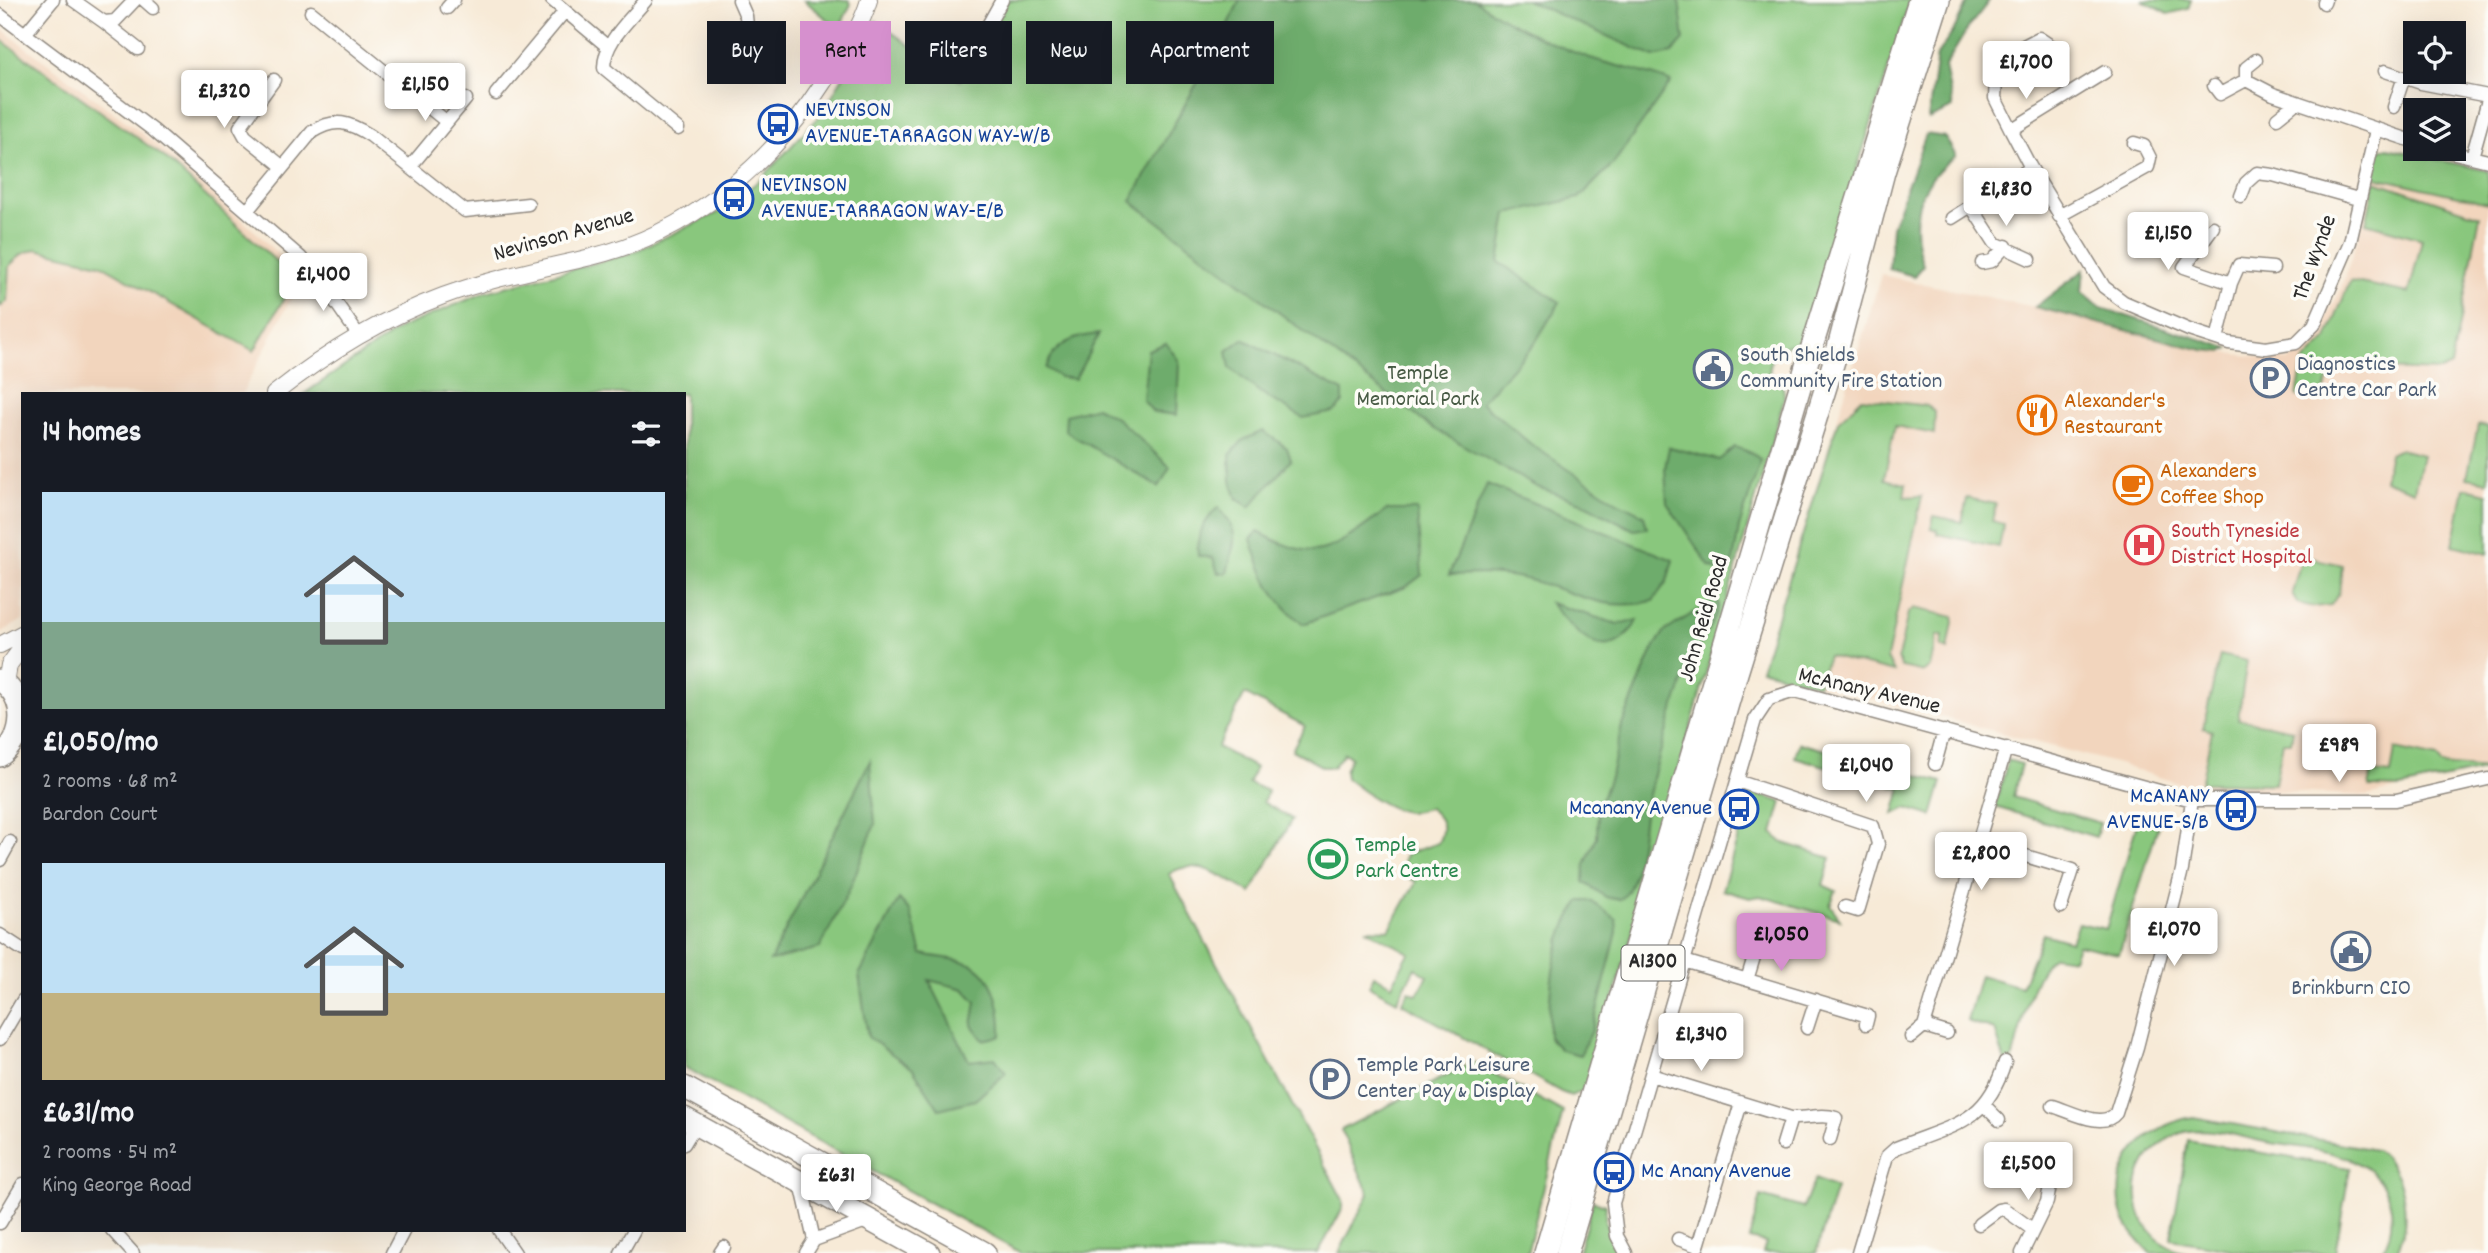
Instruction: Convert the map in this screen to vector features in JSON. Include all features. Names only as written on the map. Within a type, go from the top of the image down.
[{"type":"highway","name":"John Reid Road","points":[[1545,1253],[1807,363],[1919,0]]},
{"type":"highway","name":"John Reid Road","points":[[1567,1253],[1737,673],[1838,348],[1884,172],[1939,0]]},
{"type":"highway","points":[[3,682],[19,705],[21,714]]},
{"type":"highway","points":[[10,754],[21,723]]},
{"type":"highway","points":[[686,1088],[985,1253]]},
{"type":"highway","points":[[690,1121],[929,1253]]},
{"type":"highway","points":[[801,1183],[814,1159]]},
{"type":"highway","points":[[869,1220],[882,1197]]},
{"type":"street","points":[[25,34],[53,0]]},
{"type":"street","points":[[73,0],[138,49]]},
{"type":"street","points":[[104,22],[115,21],[135,0]]},
{"type":"street","points":[[552,0],[608,47]]},
{"type":"street","points":[[739,0],[747,21]]},
{"type":"street","name":"Nevinson Avenue","points":[[277,392],[359,335],[445,296],[512,274],[594,257],[654,234],[731,189],[767,154],[810,103],[841,56],[869,0]]},
{"type":"street","points":[[990,21],[1002,0]]},
{"type":"street","points":[[642,1],[608,47],[604,56],[604,68],[678,130]]},
{"type":"street","points":[[496,94],[565,11]]},
{"type":"street","points":[[311,12],[447,122]]},
{"type":"street","points":[[0,15],[153,130],[300,257],[321,281],[359,335]]},
{"type":"street","name":"The Wynde","points":[[2051,46],[2039,38],[1997,60],[1995,98],[2031,169],[2104,287],[2124,302],[2217,339],[2266,348],[2296,343],[2314,325],[2350,242],[2376,130]]},
{"type":"street","points":[[2246,80],[2246,68],[2256,60]]},
{"type":"street","points":[[2385,71],[2403,77]]},
{"type":"street","points":[[2011,130],[2105,72]]},
{"type":"street","points":[[274,80],[240,127],[245,136],[283,167]]},
{"type":"street","points":[[2214,86],[2220,94],[2246,80]]},
{"type":"street","points":[[2246,80],[2297,102],[2403,138]]},
{"type":"street","points":[[2395,107],[2403,80]]},
{"type":"street","points":[[2432,84],[2488,98],[2472,157]]},
{"type":"street","points":[[410,167],[466,99]]},
{"type":"street","points":[[2277,118],[2297,102]]},
{"type":"street","points":[[247,211],[312,132],[325,124],[339,121],[354,125],[465,211],[528,204]]},
{"type":"street","points":[[2059,216],[2148,167],[2150,158],[2144,146],[2134,142]]},
{"type":"street","points":[[2466,156],[2488,161]]},
{"type":"street","points":[[1952,218],[2031,169]]},
{"type":"street","points":[[2241,196],[2246,183],[2257,173],[2358,199]]},
{"type":"street","points":[[1970,206],[1995,243],[2030,259]]},
{"type":"street","points":[[2213,227],[2184,267],[2231,283]]},
{"type":"street","points":[[1982,263],[1992,261],[2006,246]]},
{"type":"street","points":[[2217,339],[2231,283],[2239,265],[2273,268]]},
{"type":"street","points":[[0,645],[21,634]]},
{"type":"street","points":[[3,682],[9,665],[21,649]]},
{"type":"street","name":"McAnany Avenue","points":[[1626,1253],[1617,1236],[1613,1203],[1758,713],[1769,699],[1795,691],[2192,800],[2396,800],[2488,779]]},
{"type":"street","points":[[1935,764],[1944,731]]},
{"type":"street","points":[[1911,1037],[1924,1026],[2006,748]]},
{"type":"street","points":[[1737,781],[1873,825],[1878,844],[1858,911],[1845,907]]},
{"type":"street","points":[[2053,1106],[2101,1121],[2112,1118],[2119,1106],[2137,1047],[2175,895],[2192,800]]},
{"type":"street","points":[[0,860],[10,842]]},
{"type":"street","points":[[1978,842],[2073,870],[2061,907]]},
{"type":"street","points":[[0,935],[21,949]]},
{"type":"street","points":[[1747,980],[1758,947]]},
{"type":"street","points":[[1684,961],[1868,1016],[1866,1024]]},
{"type":"street","points":[[1807,1028],[1816,1000]]},
{"type":"street","points":[[0,1038],[21,1003]]},
{"type":"street","points":[[1924,1026],[1947,1033]]},
{"type":"street","points":[[1858,1253],[1887,1156],[1896,1148],[1973,1116],[1985,1106],[1997,1089],[2006,1062]]},
{"type":"street","points":[[1651,1075],[1791,1118],[1812,1118],[1824,1114],[1836,1118],[1830,1139]]},
{"type":"street","points":[[1678,1240],[1698,1245],[1741,1103]]},
{"type":"street","points":[[1985,1106],[1999,1120]]},
{"type":"street","points":[[1783,1144],[1791,1118]]},
{"type":"street","points":[[2022,1253],[2047,1202],[2055,1158]]},
{"type":"street","points":[[801,1183],[814,1240],[807,1253]]},
{"type":"street","points":[[0,1223],[21,1187]]},
{"type":"street","points":[[1979,1224],[1998,1210],[2004,1209],[2032,1229]]},
{"type":"street","points":[[814,1240],[869,1220]]},
{"type":"street","points":[[114,1232],[132,1253]]},
{"type":"street","points":[[621,1253],[633,1232]]},
{"type":"street","points":[[505,1233],[514,1253]]},
{"type":"street","points":[[392,1253],[402,1234]]},
{"type":"shaded area","points":[[0,28],[157,145],[259,235],[301,278],[243,392],[21,392],[21,621],[0,633]]},
{"type":"shaded area","name":"South Tyneside District Hospital","points":[[2371,176],[2488,203],[2488,769],[2366,796],[2187,786],[2118,764],[1761,669],[1881,275],[2035,307],[2203,350],[2289,361],[2317,337],[2340,291],[2357,241]]},
{"type":"green space","points":[[804,0],[849,0],[851,4],[843,21],[829,21]]},
{"type":"green space","name":"Temple Memorial Park","points":[[1008,0],[1910,0],[1803,340],[1773,350],[1769,373],[1781,383],[1784,399],[1588,1088],[1571,1096],[1561,1092],[1402,1003],[1409,991],[1417,995],[1428,976],[1415,968],[1397,1001],[1369,986],[1374,975],[1392,985],[1409,953],[1366,929],[1389,930],[1416,882],[1404,871],[1406,854],[1438,843],[1442,824],[1434,812],[1429,808],[1410,812],[1399,810],[1367,793],[1346,778],[1345,771],[1351,757],[1344,753],[1333,767],[1323,767],[1292,750],[1305,726],[1245,694],[1217,747],[1256,768],[1248,783],[1268,791],[1263,802],[1292,819],[1251,893],[1211,871],[1200,868],[1179,869],[1169,874],[1343,1200],[1343,1208],[1318,1253],[1021,1253],[686,1068],[686,392],[307,392],[400,328],[486,292],[629,254],[722,211],[763,177],[822,113],[839,84],[891,84],[891,32],[905,42],[905,84],[1012,84],[1012,21],[996,21]]},
{"type":"green space","points":[[1240,0],[1475,0],[1504,19],[1553,44],[1671,82],[1613,164],[1579,198],[1507,214],[1499,262],[1560,302],[1533,346],[1481,402],[1532,445],[1617,502],[1644,515],[1647,528],[1634,530],[1581,502],[1537,487],[1431,427],[1131,201],[1197,84],[1274,84],[1274,21],[1230,21]]},
{"type":"green space","points":[[1526,0],[1679,0],[1684,40],[1672,53],[1654,57]]},
{"type":"green space","points":[[1968,0],[1990,0],[1968,28],[1945,66],[1953,108],[1928,119],[1937,55],[1953,32]]},
{"type":"green space","points":[[2142,0],[2191,0],[2188,9],[2168,14]]},
{"type":"green space","points":[[1,40],[164,157],[295,279],[254,351],[100,264],[36,249],[22,254],[9,266],[7,301],[0,307]]},
{"type":"green space","points":[[1926,134],[1945,137],[1956,156],[1932,178],[1919,204],[1916,233],[1923,265],[1914,276],[1889,269],[1892,227]]},
{"type":"green space","points":[[2388,148],[2403,151],[2403,161],[2445,161],[2488,171],[2488,203],[2371,176],[2373,159],[2379,150]]},
{"type":"green space","points":[[2375,181],[2480,216],[2451,366],[2440,371],[2356,368],[2332,372],[2320,400],[2297,396],[2303,363],[2327,339],[2350,281],[2409,293],[2422,239],[2366,223]]},
{"type":"green space","points":[[2084,270],[2082,292],[2101,308],[2229,348],[2223,352],[2203,350],[2035,307]]},
{"type":"green space","points":[[1099,334],[1075,379],[1059,377],[1046,368],[1054,352],[1067,342]]},
{"type":"green space","points":[[1243,339],[1343,391],[1343,402],[1334,412],[1303,418],[1258,391],[1230,368],[1227,351]]},
{"type":"green space","points":[[1166,343],[1179,361],[1177,415],[1153,412],[1143,400],[1148,350]]},
{"type":"green space","points":[[1862,398],[1928,406],[1935,413],[1934,434],[1895,426],[1884,479],[1906,484],[1904,497],[1922,496],[1887,658],[1894,672],[1828,656],[1818,685],[1761,669],[1838,421]]},
{"type":"green space","points":[[1096,407],[1118,419],[1170,467],[1159,487],[1065,431],[1066,415]]},
{"type":"green space","points":[[2478,425],[2488,427],[2488,482],[2467,478]]},
{"type":"green space","points":[[1263,431],[1287,448],[1291,460],[1250,507],[1237,499],[1231,481],[1230,455],[1243,440]]},
{"type":"green space","points":[[1669,447],[1719,460],[1735,447],[1752,453],[1761,460],[1739,527],[1733,563],[1725,574],[1709,566],[1667,503],[1665,468]]},
{"type":"green space","points":[[2400,449],[2422,455],[2414,491],[2384,480],[2390,454]]},
{"type":"green space","points":[[1487,484],[1673,560],[1667,581],[1653,601],[1617,604],[1585,598],[1512,576],[1449,575]]},
{"type":"green space","points":[[2464,488],[2488,493],[2488,554],[2453,545]]},
{"type":"green space","points":[[1967,498],[1996,504],[1992,521],[2004,524],[1999,547],[1938,534],[1938,530],[1931,528],[1934,516],[1962,522]]},
{"type":"green space","points":[[1218,507],[1231,524],[1234,538],[1227,573],[1218,573],[1213,558],[1198,556],[1198,542],[1202,530]]},
{"type":"green space","points":[[1387,510],[1417,510],[1422,575],[1406,587],[1303,624],[1276,596],[1251,539],[1258,532],[1297,548],[1321,550],[1346,539]]},
{"type":"green space","points":[[2302,556],[2342,565],[2339,593],[2331,605],[2314,607],[2297,603],[2292,593]]},
{"type":"green space","points":[[1715,599],[1719,604],[1717,612],[1689,666],[1659,755],[1631,884],[1619,900],[1606,897],[1584,882],[1585,864],[1597,837],[1598,810],[1612,771],[1622,725],[1652,652],[1664,632]]},
{"type":"green space","points":[[1550,603],[1617,624],[1638,620],[1615,644],[1604,646],[1592,643],[1582,636]]},
{"type":"green space","points":[[1914,608],[1954,617],[1948,650],[1941,647],[1943,636],[1937,635],[1930,667],[1924,672],[1901,667],[1898,658],[1908,613]]},
{"type":"green space","points":[[2220,655],[2247,661],[2238,719],[2293,730],[2291,742],[2283,742],[2275,784],[2201,783],[2212,731],[2203,728]]},
{"type":"green space","points":[[1799,743],[1942,782],[1932,816],[1906,808],[1894,814],[1901,789],[1795,757]]},
{"type":"green space","points":[[2395,749],[2437,758],[2441,765],[2488,769],[2400,788],[2369,787],[2372,772],[2391,774]]},
{"type":"green space","points":[[2008,760],[2021,764],[2013,797],[2100,823],[2096,837],[1995,807]]},
{"type":"green space","points":[[870,761],[875,824],[850,888],[820,948],[770,961]]},
{"type":"green space","points":[[1740,789],[1782,802],[1773,833],[1781,842],[1831,858],[1823,885],[1836,891],[1830,905],[1840,919],[1760,896],[1750,898],[1722,890],[1739,834],[1728,831]]},
{"type":"green space","points":[[2138,820],[2158,826],[2119,954],[2078,945],[2073,959],[2054,956],[2038,976],[2032,990],[2011,1064],[2005,1062],[1995,1030],[1967,1021],[1980,975],[2021,987],[2043,934],[2071,942],[2078,923],[2106,929]]},
{"type":"green space","points":[[899,899],[910,911],[922,954],[971,964],[986,977],[996,995],[1001,1036],[983,1040],[972,1025],[976,1002],[964,989],[929,980],[969,1061],[995,1058],[1006,1073],[975,1100],[939,1109],[913,1069],[868,1037],[859,975]]},
{"type":"green space","points":[[1580,901],[1591,901],[1616,919],[1617,932],[1592,1031],[1580,1055],[1561,1050],[1549,1038],[1549,1021],[1551,985],[1558,949],[1571,915]]},
{"type":"green space","points":[[1473,1062],[1563,1112],[1527,1253],[1339,1253],[1369,1194],[1341,1130]]},
{"type":"green space","points":[[2193,1117],[2376,1150],[2394,1171],[2403,1197],[2404,1226],[2396,1253],[2381,1253],[2389,1237],[2392,1220],[2385,1189],[2374,1174],[2359,1164],[2323,1151],[2201,1130],[2181,1133],[2160,1145],[2140,1173],[2137,1197],[2146,1225],[2163,1243],[2187,1253],[2150,1253],[2124,1219],[2119,1195],[2121,1178],[2135,1149],[2147,1138],[2176,1121]]},
{"type":"green space","points":[[2188,1140],[2350,1168],[2335,1253],[2251,1253],[2171,1239]]},
{"type":"green space","points":[[1815,1179],[1836,1188],[1816,1253],[1763,1253],[1766,1243],[1749,1239],[1761,1196],[1803,1208]]},
{"type":"green space","points":[[1593,1201],[1606,1205],[1605,1222],[1617,1253],[1578,1253]]},
{"type":"place","name":"NEVINSON AVENUE-TARRAGON WAY-W/B","points":[[778,124]]},
{"type":"place","name":"NEVINSON AVENUE-TARRAGON WAY-E/B","points":[[734,199]]},
{"type":"place","name":"South Shields Community Fire Station","points":[[1713,369]]},
{"type":"place","name":"Diagnostics Centre Car Park","points":[[2270,378]]},
{"type":"place","name":"Alexander's Restaurant","points":[[2037,415]]},
{"type":"place","name":"Alexanders Coffee Shop","points":[[2133,485]]},
{"type":"place","name":"South Tyneside District Hospital","points":[[2144,545]]},
{"type":"place","name":"Mcanany Avenue","points":[[1739,809]]},
{"type":"place","name":"McANANY AVENUE-S/B","points":[[2236,810]]},
{"type":"place","name":"Temple Park Centre","points":[[1328,859]]},
{"type":"place","name":"Brinkburn CIO","points":[[2351,951]]},
{"type":"place","name":"Temple Park Leisure Center Pay & Display","points":[[1330,1079]]},
{"type":"place","name":"Mc Anany Avenue","points":[[1614,1172]]}]
